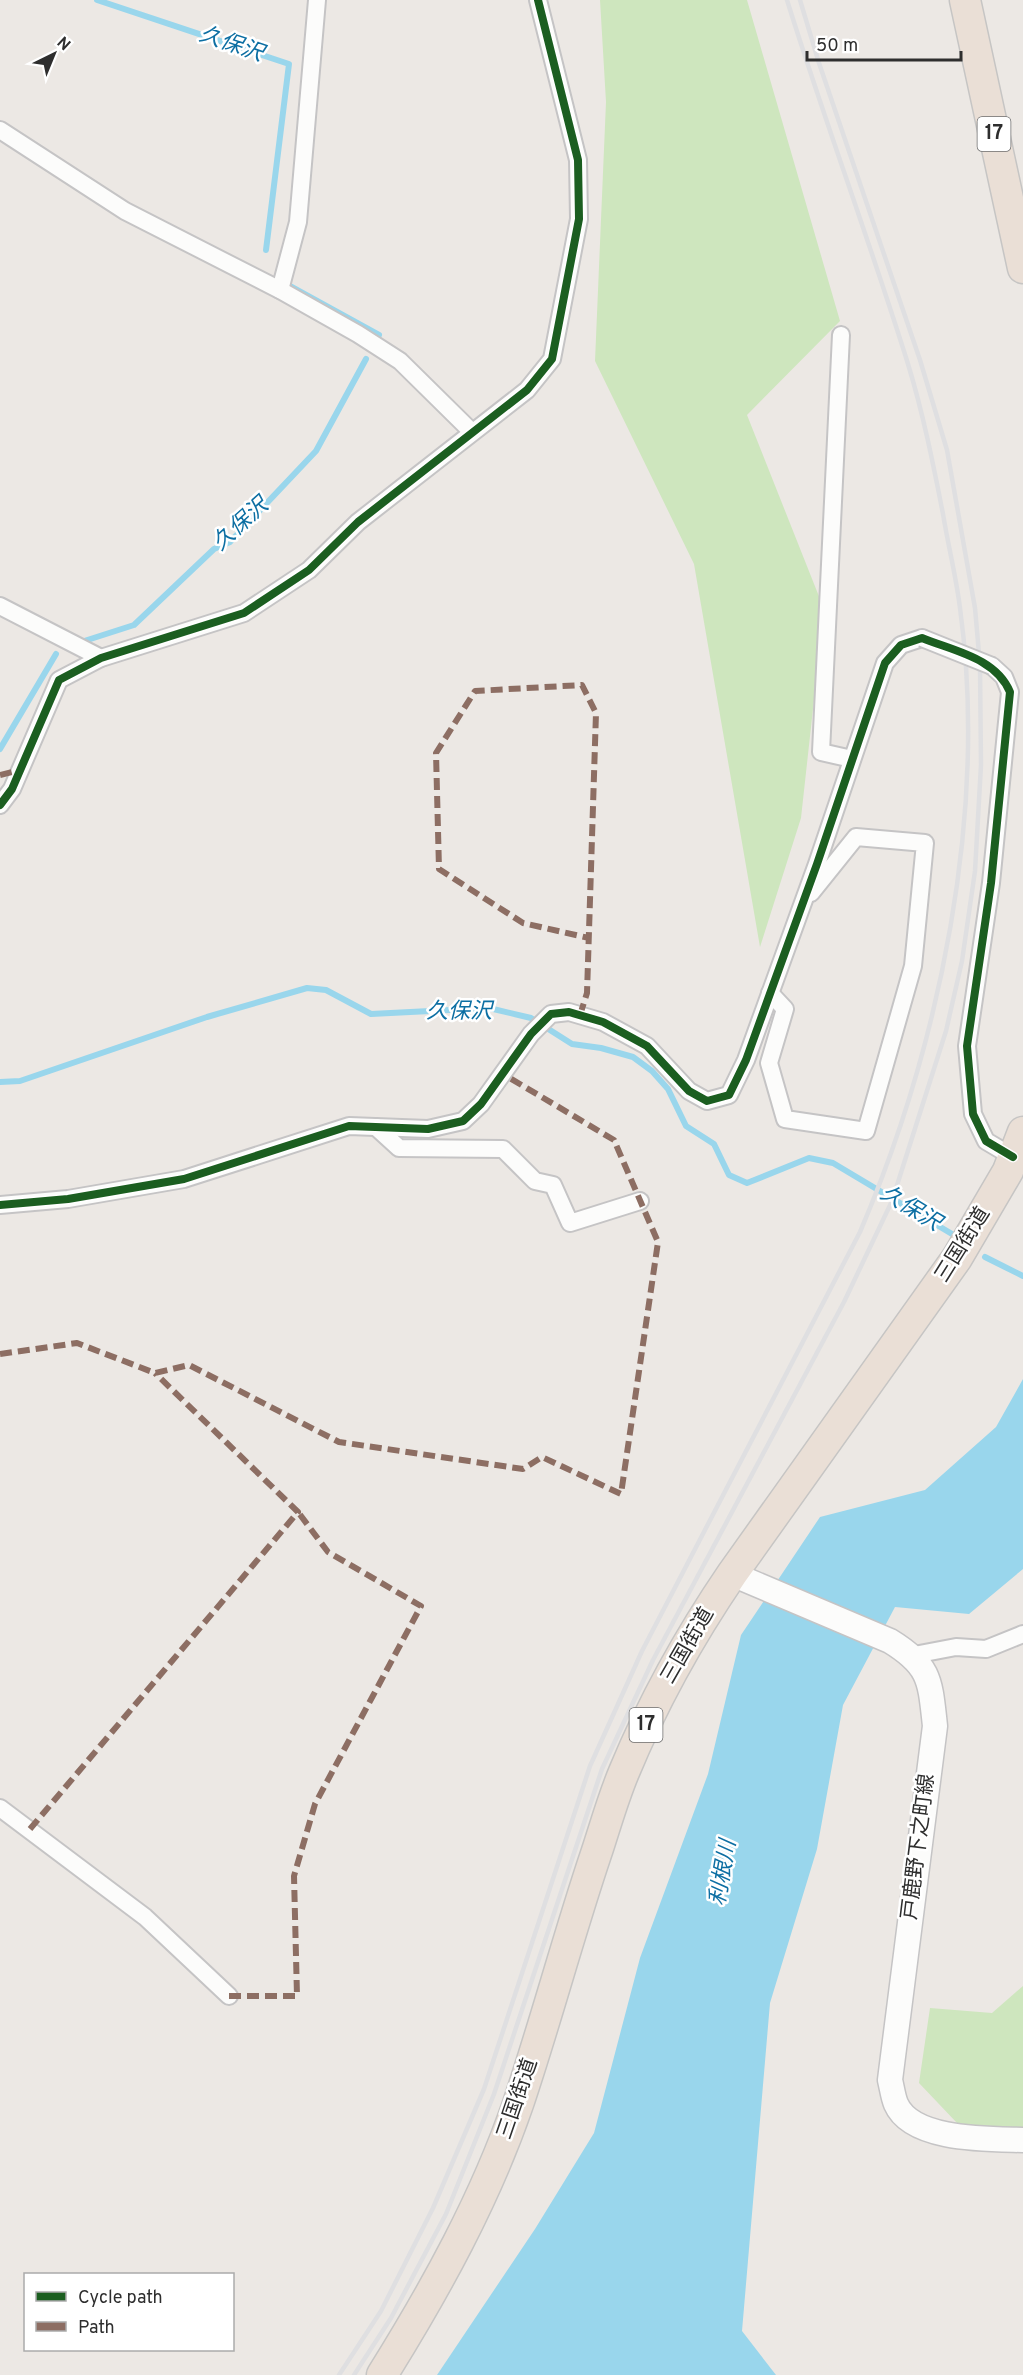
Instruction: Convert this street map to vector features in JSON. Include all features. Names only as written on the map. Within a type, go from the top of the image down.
[{"type":"highway","name":"17","points":[[965,0],[1023,268]]},
{"type":"highway","name":"三国街道","points":[[382,2375],[441,2277],[494,2165],[518,2105],[580,1900],[623,1773],[666,1682],[698,1623],[744,1580],[957,1258],[1018,1145]]},
{"type":"main road","name":"戸鹿野下之町線","points":[[744,1580],[890,1641],[914,1655],[930,1681],[935,1726],[890,2080],[897,2105],[911,2121],[926,2128],[979,2138],[1023,2139]]},
{"type":"street","points":[[280,290],[298,222],[317,0]]},
{"type":"street","points":[[0,805],[12,789],[59,680],[101,658],[244,613],[309,570],[358,522],[527,390],[552,359],[579,219],[578,160],[538,0]]},
{"type":"street","points":[[0,130],[125,211],[280,290],[400,361],[472,432]]},
{"type":"street","points":[[841,335],[821,752],[852,759]]},
{"type":"street","points":[[0,606],[101,658]]},
{"type":"street","points":[[0,1205],[68,1199],[184,1179],[349,1126],[428,1129],[463,1121],[481,1104],[531,1034],[551,1014],[569,1012],[603,1022],[647,1046],[689,1091],[707,1101],[729,1095],[746,1060],[885,663],[902,645],[922,638],[992,666],[1004,677],[1010,692],[991,883],[967,1046],[973,1114],[986,1142],[1018,1145]]},
{"type":"street","points":[[770,993],[785,1009],[769,1063],[785,1119],[866,1131],[913,966],[925,843],[855,837],[801,906]]},
{"type":"street","points":[[376,1127],[399,1148],[503,1149],[535,1181],[553,1185],[570,1223],[640,1201]]},
{"type":"street","points":[[914,1655],[956,1647],[986,1648],[1023,1634]]},
{"type":"street","points":[[0,1808],[145,1917],[229,1996]]},
{"type":"green space","points":[[600,0],[747,0],[840,321],[747,415],[824,609],[801,818],[760,947],[694,564],[595,361],[606,102]]},
{"type":"green space","points":[[1023,1986],[1023,2132],[957,2123],[919,2083],[930,2008],[992,2013]]},
{"type":"water","name":"利根川","points":[[1023,1379],[1023,1569],[969,1614],[895,1607],[843,1705],[817,1849],[770,2003],[742,2331],[776,2375],[437,2375],[535,2229],[594,2133],[640,1958],[708,1774],[741,1635],[820,1517],[925,1490],[996,1427]]},
{"type":"waterway","name":"久保沢","points":[[97,0],[289,64],[266,250]]},
{"type":"waterway","name":"久保沢","points":[[288,285],[379,335]]},
{"type":"waterway","name":"久保沢","points":[[78,643],[134,625],[214,549],[230,542],[316,451],[366,359]]},
{"type":"waterway","name":"久保沢","points":[[0,749],[56,654]]},
{"type":"waterway","name":"久保沢","points":[[0,1082],[20,1081],[207,1017],[307,988],[326,990],[371,1014],[489,1008],[531,1018],[572,1044],[601,1048],[633,1057],[652,1071],[668,1089],[686,1126],[714,1144],[729,1175],[747,1183],[809,1158],[833,1163],[952,1234]]},
{"type":"waterway","name":"久保沢","points":[[985,1257],[1023,1276]]},
{"type":"railway","points":[[339,2375],[381,2311],[433,2208],[484,2089],[590,1766],[642,1651],[860,1232],[888,1160],[913,1084],[934,1006],[951,926],[962,846],[967,765],[967,686],[956,584],[931,457],[913,382],[787,0]]},
{"type":"railway","points":[[354,2375],[391,2318],[446,2214],[494,2094],[602,1769],[653,1660],[844,1302],[892,1201],[946,1031],[962,961],[975,871],[981,765],[980,665],[975,608],[947,450],[920,360],[819,63],[800,0]]},
{"type":"marked path","points":[[580,1015],[587,993],[596,713],[582,685],[475,691],[436,753],[439,869],[523,923],[589,938]]},
{"type":"marked path","points":[[0,775],[20,770]]},
{"type":"marked path","points":[[0,1354],[77,1343],[155,1373],[189,1365],[339,1442],[523,1469],[542,1457],[621,1494],[658,1242],[614,1140],[503,1074]]},
{"type":"marked path","points":[[30,1829],[298,1512],[155,1373]]},
{"type":"marked path","points":[[229,1996],[297,1996],[294,1876],[315,1804],[421,1606],[328,1552],[298,1512]]},
{"type":"cycle path","points":[[0,805],[12,789],[59,680],[101,658],[244,613],[309,570],[358,522],[527,390],[552,359],[579,219],[578,160],[538,0]]},
{"type":"cycle path","points":[[0,1205],[68,1199],[184,1179],[349,1126],[428,1129],[463,1121],[481,1104],[531,1034],[551,1014],[569,1012],[603,1022],[647,1046],[689,1091],[707,1101],[729,1095],[746,1060],[817,864],[885,663],[901,645],[922,638],[984,663],[1004,680],[1010,692],[991,883],[967,1046],[973,1114],[986,1141],[1013,1157]]}]
